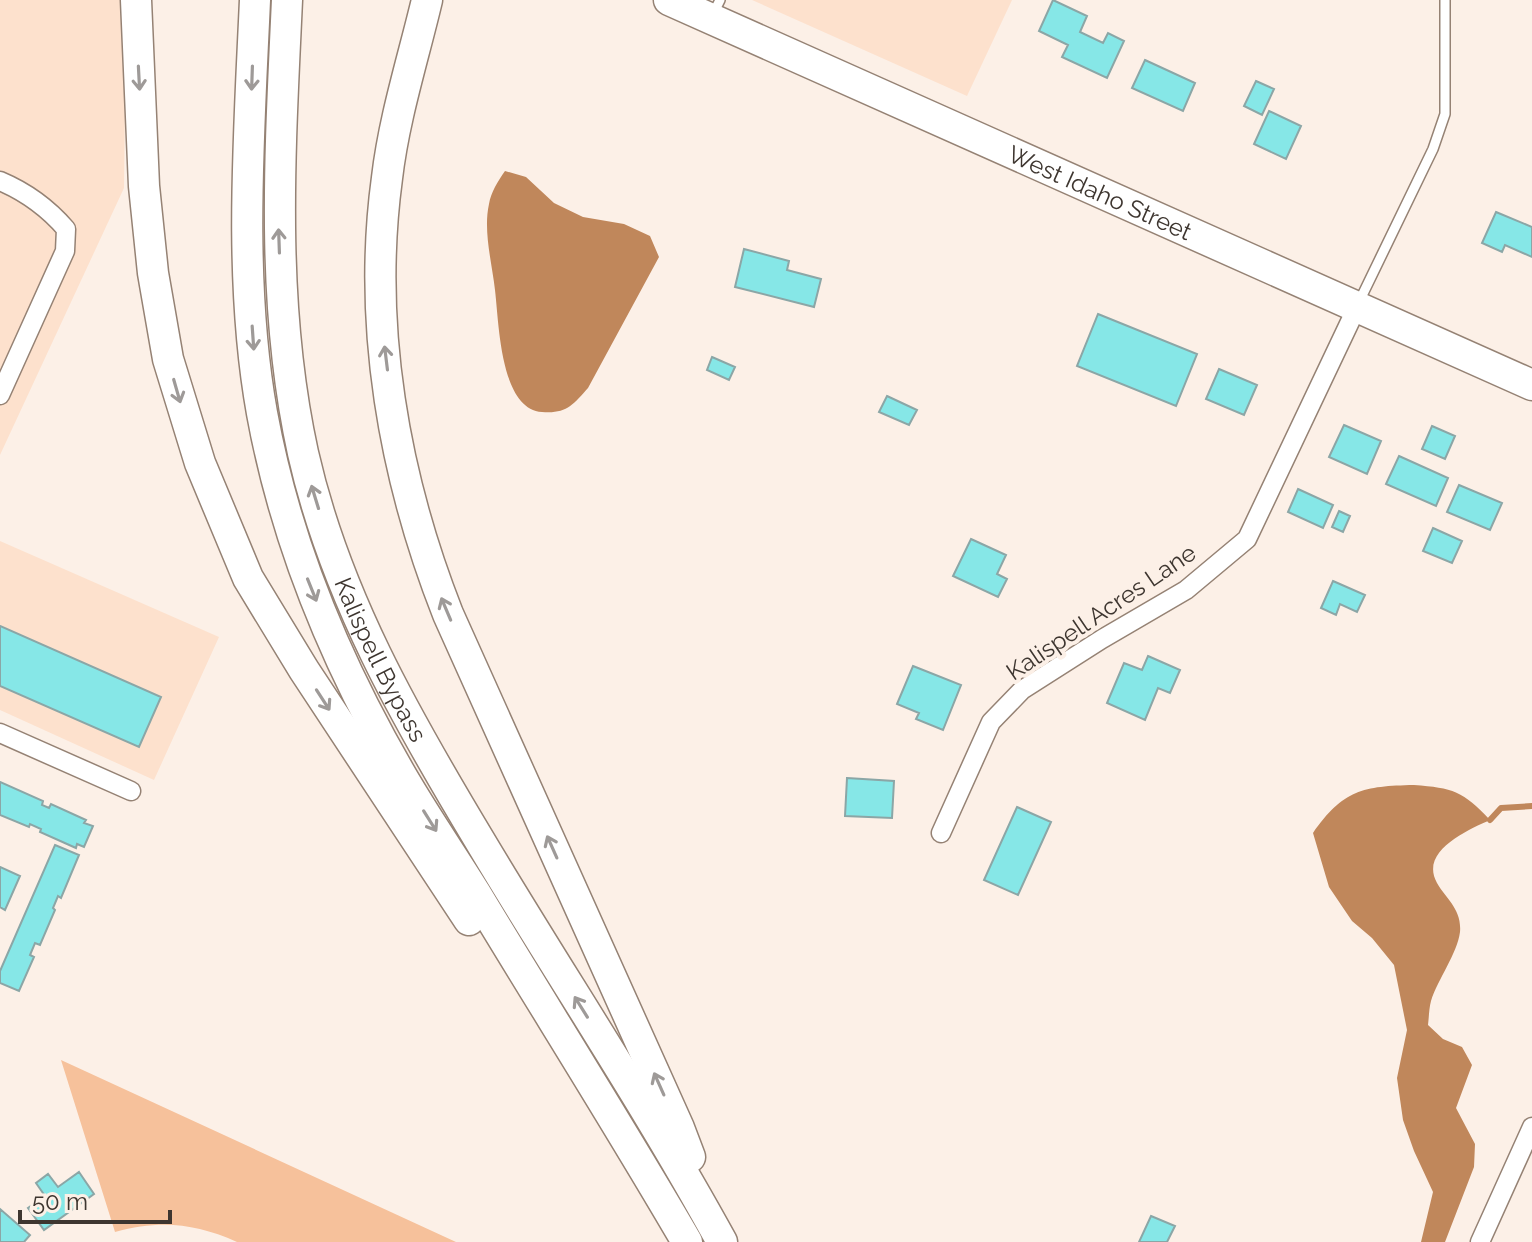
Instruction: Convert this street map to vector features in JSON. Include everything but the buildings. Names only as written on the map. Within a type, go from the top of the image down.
[{"type":"highway","points":[[136,0],[144,186],[160,316],[183,411],[215,502],[248,578],[312,683],[491,954],[530,1005],[569,1047]]},
{"type":"highway","name":"Kalispell Bypass","points":[[255,0],[249,194],[253,338],[263,414],[287,520],[323,617],[407,784],[687,1242]]},
{"type":"highway","name":"Kalispell Bypass","points":[[287,0],[279,178],[280,271],[285,340],[296,419],[324,525],[363,629],[409,723],[720,1238]]},
{"type":"highway","points":[[427,0],[392,145],[381,241],[384,343],[394,431],[409,499],[448,614],[679,1128],[720,1238]]},
{"type":"highway","name":"West Idaho Street","points":[[669,0],[715,9],[1532,385]]},
{"type":"street","points":[[0,181],[44,206],[66,229],[65,251],[0,395]]},
{"type":"street","name":"Kalispell Acres Lane","points":[[941,833],[991,722],[1022,690],[1186,590],[1247,539],[1357,307]]},
{"type":"street","points":[[0,733],[131,791]]},
{"type":"street","points":[[1480,1242],[1532,1127]]},
{"type":"lane","points":[[1357,307],[1433,149],[1445,114],[1445,0]]},
{"type":"shaded area","points":[[0,0],[120,0],[126,23],[124,188],[0,455]]},
{"type":"shaded area","points":[[752,0],[1012,0],[967,96]]},
{"type":"shaded area","points":[[505,171],[526,177],[554,203],[583,217],[624,224],[650,236],[659,257],[588,388],[563,410],[542,412],[528,407],[510,381],[504,362],[487,214],[491,195]]},
{"type":"shaded area","points":[[0,541],[219,637],[154,780],[0,710]]},
{"type":"shaded area","points":[[1414,785],[1456,793],[1490,820],[1448,843],[1435,861],[1433,872],[1459,917],[1460,932],[1431,1001],[1428,1025],[1443,1039],[1462,1047],[1472,1065],[1456,1108],[1475,1144],[1474,1167],[1445,1242],[1421,1242],[1433,1192],[1403,1120],[1397,1078],[1407,1030],[1394,965],[1372,938],[1352,921],[1329,887],[1313,833],[1334,808],[1356,793],[1381,787]]},
{"type":"shaded area","points":[[61,1060],[456,1242],[237,1242],[177,1225],[115,1232]]},
{"type":"waterway","points":[[1490,820],[1501,808],[1532,806]]}]
